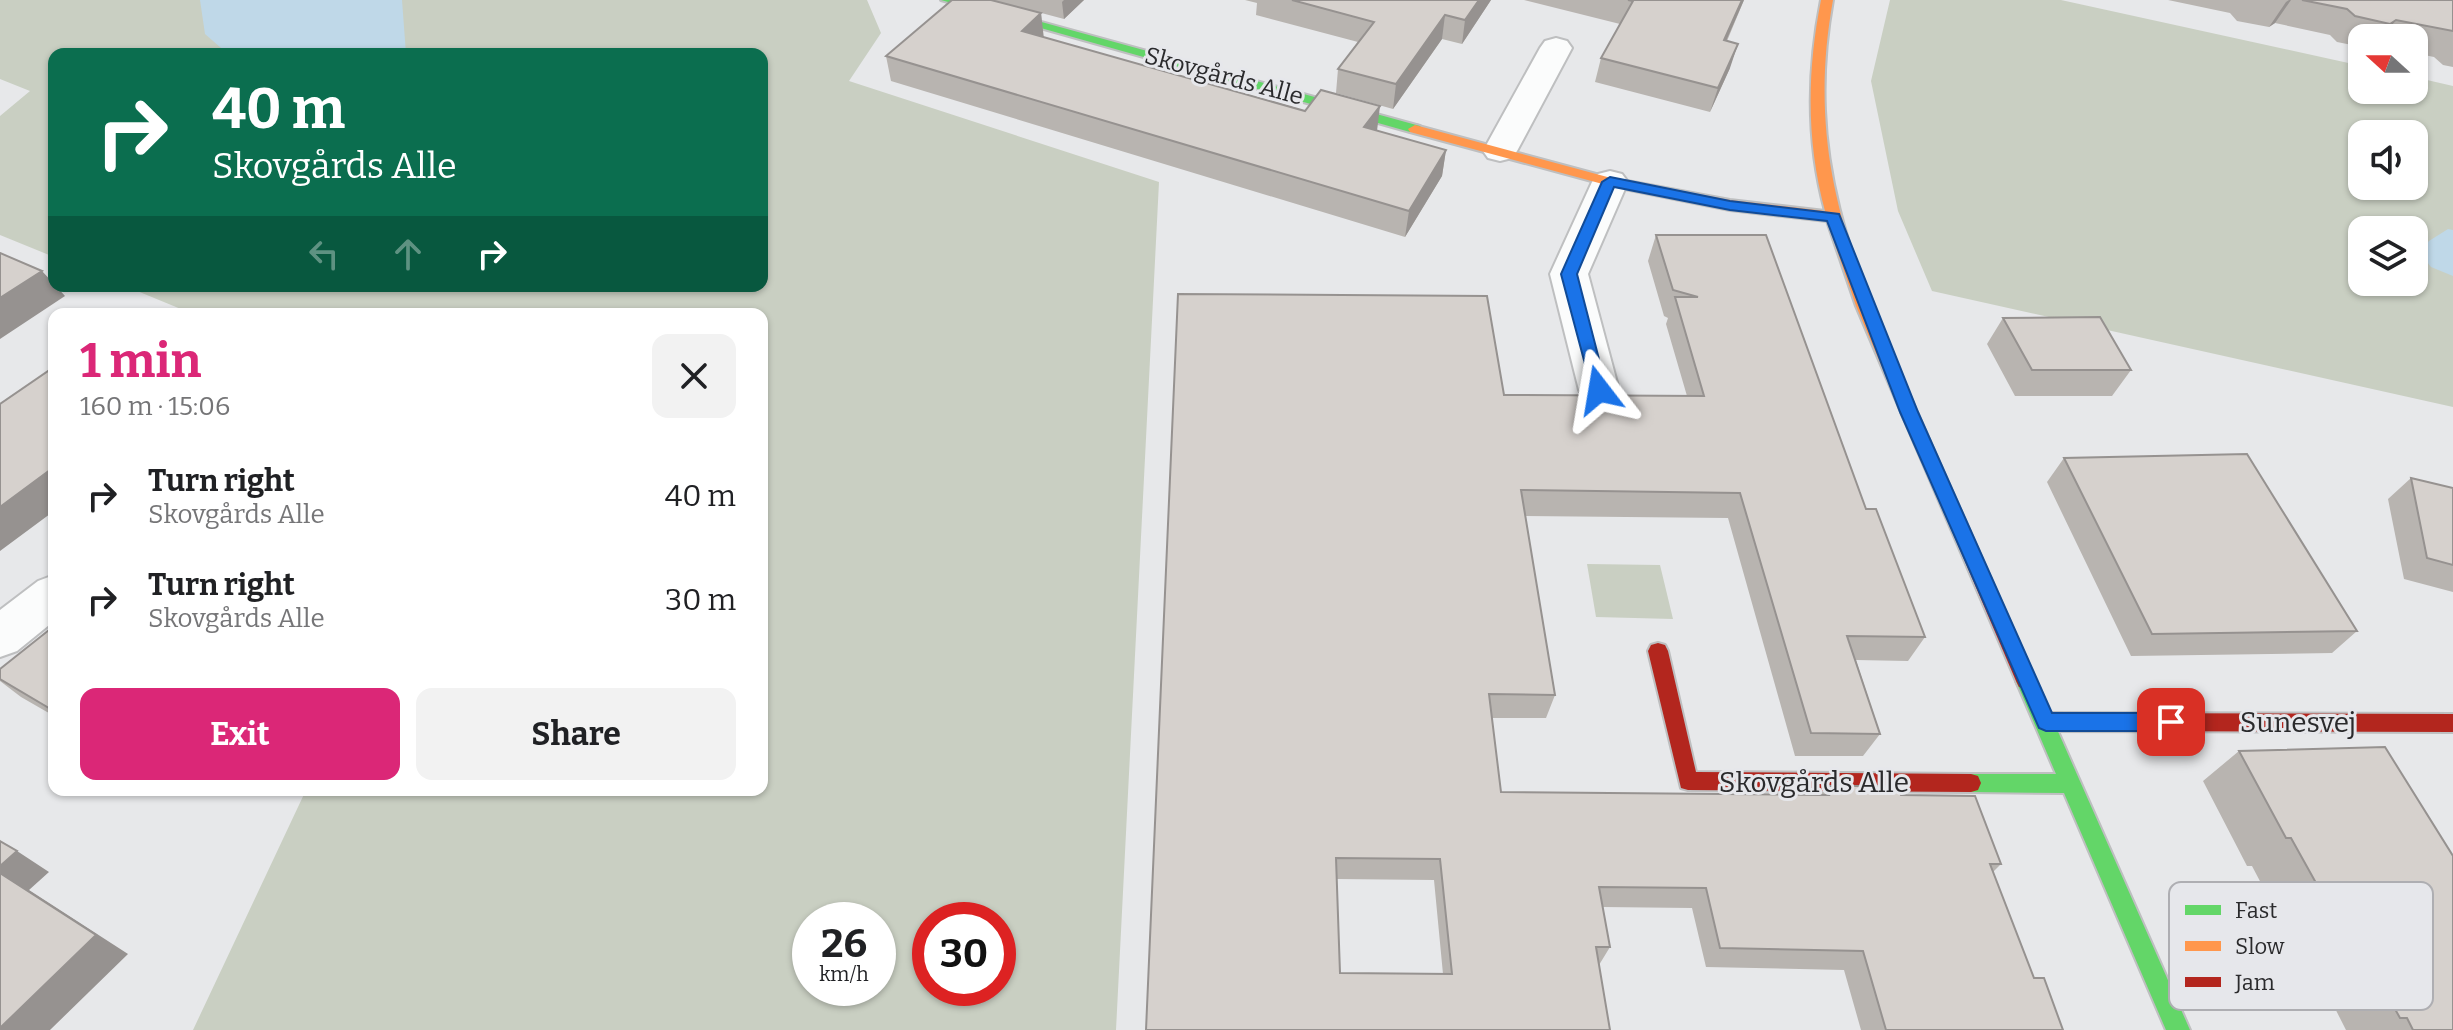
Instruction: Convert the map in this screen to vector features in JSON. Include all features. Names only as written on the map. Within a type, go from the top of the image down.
[{"type":"street","name":"Skovgårds Alle","points":[[947,0],[1610,182],[1730,205],[1833,217]]},
{"type":"street","points":[[1827,0],[1817,51],[1816,112],[1821,160],[1833,217],[1909,412],[2169,1009]]},
{"type":"street","points":[[1500,151],[1556,48]]},
{"type":"street","points":[[1599,390],[1569,274],[1610,182]]},
{"type":"street","points":[[0,637],[48,599]]},
{"type":"street","name":"Skovgårds Alle","points":[[1658,651],[1688,781],[2073,784]]},
{"type":"street","name":"Sunesvej","points":[[2046,722],[2453,723]]},
{"type":"street","points":[[2169,1010],[2178,1030]]},
{"type":"shaded area","points":[[0,0],[867,0],[881,33],[849,81],[1159,182],[1116,1030],[193,1030],[303,796],[768,796],[768,308],[178,308],[140,292],[768,292],[768,48],[48,48],[48,255],[0,235],[0,116],[30,91],[0,79]]},
{"type":"shaded area","points":[[1890,0],[2061,0],[2348,63],[2348,104],[2428,104],[2428,80],[2453,86],[2453,407],[1932,291],[1898,211],[1871,81]]},
{"type":"shaded area","points":[[1587,564],[1660,565],[1673,619],[1596,617]]},
{"type":"water","points":[[200,0],[402,0],[406,48],[221,48],[205,34]]},
{"type":"water","points":[[2448,229],[2453,230],[2453,276],[2428,263],[2429,241]]},
{"type":"building","points":[[952,0],[991,0],[1041,13],[1022,31],[1305,111],[1321,90],[1380,106],[1364,127],[1446,150],[1409,211],[886,56]]},
{"type":"building","points":[[1292,0],[1479,0],[1465,20],[1445,15],[1396,84],[1338,69],[1374,22]]},
{"type":"building","points":[[1628,0],[1742,0],[1724,40],[1738,44],[1718,88],[1601,58],[1633,1]]},
{"type":"building","points":[[2302,0],[2453,0],[2453,31],[2396,20],[2390,24],[2355,16],[2347,9]]},
{"type":"building","points":[[1656,235],[1766,235],[1866,509],[1876,509],[1925,637],[1847,636],[1880,734],[1811,733],[1740,493],[1521,490],[1555,695],[1489,694],[1501,792],[1829,795],[1826,786],[1898,786],[1901,795],[1975,796],[2001,864],[1990,864],[2034,978],[2044,978],[2063,1030],[1886,1030],[1863,951],[1720,948],[1706,888],[1599,887],[1610,947],[1596,947],[1610,1030],[1146,1030],[1178,294],[1487,296],[1504,395],[1704,396],[1675,297],[1698,297],[1673,290]],"holes":[[[1336,858],[1440,859],[1452,974],[1340,973]]]},
{"type":"building","points":[[0,253],[42,271],[0,298]]},
{"type":"building","points":[[2100,317],[2131,370],[2032,370],[2003,318]]},
{"type":"building","points":[[48,371],[48,471],[0,507],[0,404]]},
{"type":"building","points":[[2247,454],[2357,631],[2152,634],[2064,458]]},
{"type":"building","points":[[2411,478],[2453,488],[2453,565],[2427,558]]},
{"type":"building","points":[[48,631],[48,707],[0,679],[0,669]]},
{"type":"building","points":[[2385,747],[2453,856],[2453,1030],[2413,1030],[2407,1018],[2400,1018],[2396,1010],[2433,1010],[2433,882],[2315,882],[2291,838],[2286,838],[2239,751]]},
{"type":"building","points":[[0,841],[17,851],[0,866]]},
{"type":"building","points":[[0,873],[96,935],[0,1028]]},
{"type":"traffic: fast","points":[[947,0],[1415,129]]},
{"type":"traffic: fast","points":[[2026,681],[2169,1009]]},
{"type":"traffic: fast","points":[[1971,783],[2073,784]]},
{"type":"traffic: fast","points":[[2169,1010],[2178,1030]]},
{"type":"traffic: slow","points":[[1827,0],[1818,61],[1816,107],[1828,197],[1850,270],[1909,412]]},
{"type":"traffic: slow","points":[[1415,129],[1610,182],[1730,205],[1833,217]]},
{"type":"traffic: jam","points":[[1909,412],[2026,681]]},
{"type":"traffic: jam","points":[[1658,651],[1688,781],[1971,783]]},
{"type":"traffic: jam","points":[[2046,722],[2453,723]]},
{"type":"route","points":[[1599,390],[1569,274],[1610,182],[1730,205],[1833,217],[1968,552],[2046,722],[2171,722]]}]
